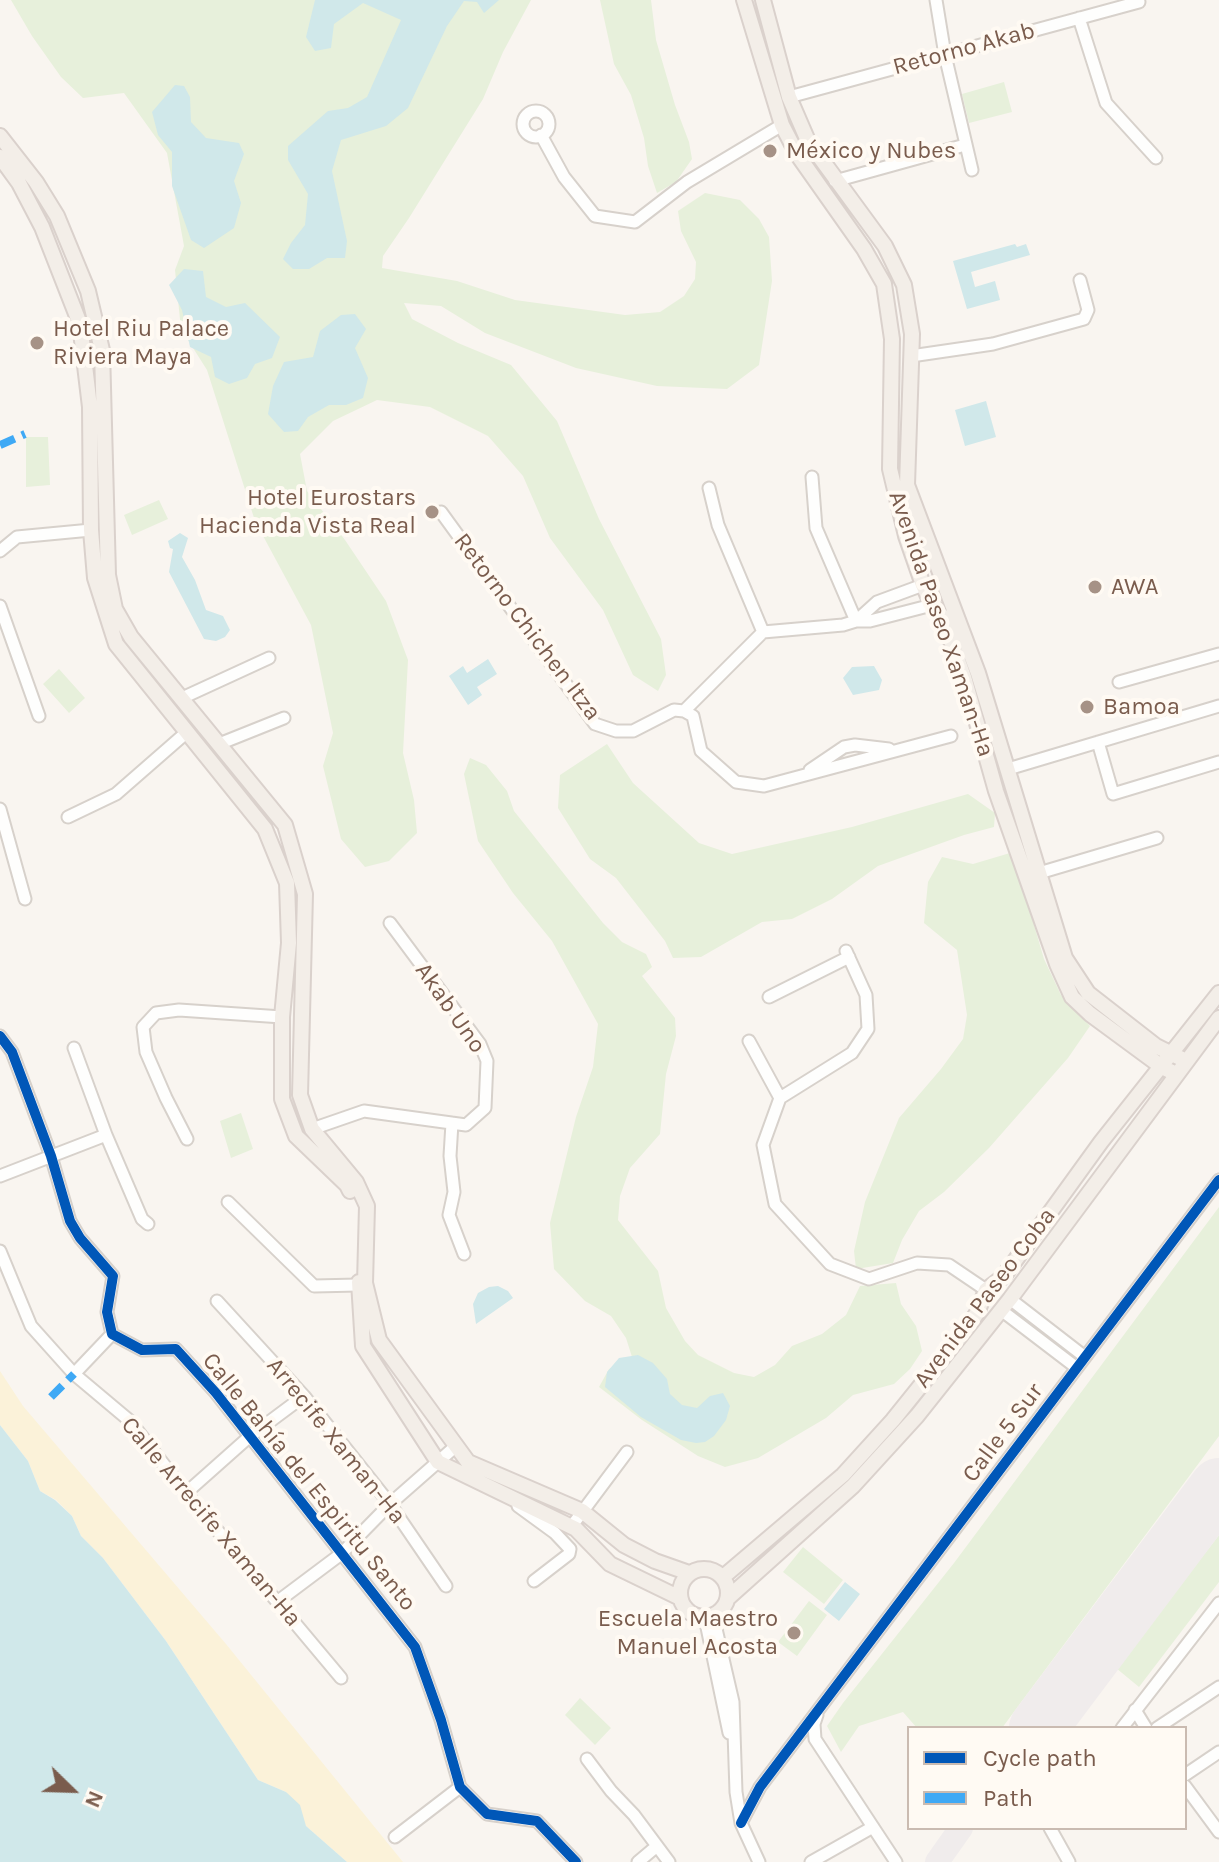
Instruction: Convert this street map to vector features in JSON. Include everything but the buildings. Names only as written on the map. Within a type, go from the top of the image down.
[{"type":"main road","name":"Avenida Paseo Xaman-Ha","points":[[744,0],[782,125],[813,162],[835,181],[885,246],[904,285],[912,334],[907,485],[978,673],[1065,958],[1088,993],[1156,1046],[1180,1057]]},
{"type":"main road","name":"Avenida Paseo Xaman-Ha","points":[[763,0],[789,97],[808,141],[813,162],[884,284],[892,339],[890,469],[906,536],[923,585],[932,605],[942,616],[964,677],[996,791],[1057,964],[1072,997],[1090,1014],[1169,1070]]},
{"type":"main road","points":[[768,85],[784,79]]},
{"type":"main road","points":[[0,136],[36,182],[57,216],[88,291],[102,350],[102,576],[115,609],[131,637],[285,825],[305,894],[300,1095],[312,1129],[356,1182],[367,1206],[365,1283],[379,1340],[468,1462],[582,1511],[624,1545],[655,1561],[689,1573],[708,1569],[723,1577],[728,1598],[720,1612],[709,1617],[686,1610],[680,1598],[681,1584],[689,1573]]},
{"type":"main road","points":[[0,157],[19,183],[42,227],[80,324],[90,407],[91,530],[116,644],[265,829],[287,883],[289,943],[282,1017],[282,1099],[296,1136],[347,1185],[360,1213],[358,1285],[363,1346],[438,1462],[571,1527],[610,1564],[680,1598]]},
{"type":"main road","points":[[906,536],[922,531]]},
{"type":"main road","points":[[163,702],[178,694]]},
{"type":"main road","points":[[218,770],[231,758]]},
{"type":"main road","points":[[287,970],[303,970]]},
{"type":"main road","name":"Avenida Paseo Coba","points":[[1180,1057],[1219,993]]},
{"type":"main road","name":"Avenida Paseo Coba","points":[[723,1577],[843,1475],[893,1420],[967,1328],[986,1290],[1004,1276],[1101,1142],[1219,1018]]},
{"type":"main road","points":[[283,1054],[301,1053]]},
{"type":"main road","name":"Avenida Paseo Coba","points":[[728,1598],[853,1486],[917,1416],[1005,1304],[1169,1070]]},
{"type":"main road","points":[[1017,1257],[1031,1267]]},
{"type":"main road","points":[[967,1328],[980,1338]]},
{"type":"street","points":[[936,0],[945,55],[972,170]]},
{"type":"street","name":"Retorno Akab","points":[[789,97],[1139,2]]},
{"type":"street","points":[[1079,18],[1106,103],[1156,158]]},
{"type":"street","points":[[541,135],[564,177],[595,216],[635,222],[687,182],[782,125]]},
{"type":"street","points":[[835,181],[965,145]]},
{"type":"street","points":[[911,356],[993,344],[1084,319],[1088,310],[1080,280]]},
{"type":"street","points":[[812,477],[816,528],[856,621]]},
{"type":"street","points":[[709,488],[718,525],[763,632]]},
{"type":"street","name":"Retorno Chichen Itza","points":[[441,512],[595,724],[616,731],[633,731],[674,710],[684,711]]},
{"type":"street","points":[[0,551],[17,537],[91,530]]},
{"type":"street","points":[[856,621],[877,602],[923,585]]},
{"type":"street","points":[[932,605],[870,621],[763,632],[684,711],[693,716],[701,751],[736,782],[764,786],[951,736]]},
{"type":"street","points":[[0,606],[39,716]]},
{"type":"street","points":[[1119,682],[1219,654]]},
{"type":"street","points":[[178,694],[269,658]]},
{"type":"street","points":[[1008,769],[1219,706]]},
{"type":"street","points":[[219,744],[284,718]]},
{"type":"street","points":[[68,817],[116,794],[187,732]]},
{"type":"street","points":[[1098,742],[1113,794],[1219,762]]},
{"type":"street","points":[[0,809],[25,899]]},
{"type":"street","points":[[1039,873],[1157,838]]},
{"type":"street","name":"Akab Uno","points":[[390,923],[480,1044],[487,1061],[485,1108],[466,1125],[452,1123]]},
{"type":"street","points":[[769,997],[847,954],[866,995],[868,1029],[852,1053],[780,1098],[763,1145],[775,1204],[830,1264],[869,1279],[917,1263],[949,1265],[986,1290]]},
{"type":"street","points":[[187,1139],[146,1052],[143,1027],[156,1013],[179,1010],[282,1017]]},
{"type":"street","points":[[0,1036],[12,1052],[51,1156],[70,1221],[80,1238],[113,1276],[107,1312],[112,1334],[74,1374]]},
{"type":"street","points":[[749,1041],[780,1098]]},
{"type":"street","points":[[74,1048],[106,1135],[142,1219],[148,1224]]},
{"type":"street","points":[[312,1129],[364,1111],[452,1123],[450,1156],[454,1192],[449,1215],[464,1254]]},
{"type":"street","points":[[0,1176],[106,1135]]},
{"type":"street","name":"Calle 5 Sur","points":[[741,1823],[760,1787],[1219,1180]]},
{"type":"street","points":[[228,1202],[314,1286],[358,1285]]},
{"type":"street","name":"Calle Arrecife Xaman-Ha","points":[[0,1251],[31,1326],[74,1374],[130,1421],[186,1493],[341,1678]]},
{"type":"street","name":"Arrecife Xaman-Ha","points":[[217,1301],[304,1396],[390,1504],[446,1586]]},
{"type":"street","points":[[1005,1304],[1081,1362]]},
{"type":"street","name":"Calle Bahía del Espiritu Santo","points":[[112,1334],[142,1350],[176,1349],[216,1393],[415,1647],[441,1720],[460,1787]]},
{"type":"street","points":[[186,1493],[249,1437],[304,1396]]},
{"type":"street","points":[[277,1602],[341,1554],[390,1504],[456,1446]]},
{"type":"street","points":[[571,1527],[627,1452]]},
{"type":"street","points":[[494,1489],[555,1533],[570,1549],[569,1554],[534,1581]]},
{"type":"street","points":[[1123,1726],[1219,1603]]},
{"type":"street","points":[[709,1617],[730,1737],[730,1779],[736,1792],[741,1823],[759,1862]]},
{"type":"street","points":[[1160,1726],[1219,1687]]},
{"type":"street","points":[[819,1710],[814,1724],[815,1739],[896,1862]]},
{"type":"street","points":[[1135,1710],[1145,1726]]},
{"type":"street","points":[[795,1740],[815,1739]]},
{"type":"street","points":[[1187,1774],[1219,1752]]},
{"type":"street","points":[[587,1759],[669,1862]]},
{"type":"street","points":[[395,1837],[460,1787],[487,1814],[537,1821],[576,1862]]},
{"type":"street","points":[[736,1792],[744,1796],[760,1787]]},
{"type":"street","points":[[1187,1789],[1219,1832]]},
{"type":"street","points":[[811,1862],[873,1827]]},
{"type":"street","points":[[1051,1830],[1069,1862]]},
{"type":"street","points":[[638,1862],[657,1846]]},
{"type":"green space","points":[[11,0],[531,0],[503,52],[483,99],[383,256],[382,268],[457,281],[515,300],[625,315],[660,312],[684,296],[695,279],[696,262],[681,231],[678,211],[705,193],[740,200],[759,219],[769,237],[772,281],[759,365],[727,389],[657,386],[576,368],[485,333],[441,306],[404,303],[412,319],[511,365],[557,421],[599,519],[661,639],[666,675],[658,691],[633,675],[603,610],[550,538],[523,476],[488,436],[430,407],[377,400],[333,421],[300,454],[307,491],[386,601],[408,660],[403,753],[414,800],[417,833],[389,861],[365,867],[341,839],[323,766],[333,733],[311,625],[255,521],[207,370],[181,329],[175,270],[184,246],[167,153],[124,93],[83,98],[61,77]]},
{"type":"green space","points":[[600,0],[651,0],[656,40],[692,159],[676,182],[657,193],[631,95],[614,64]]},
{"type":"green space","points":[[1004,82],[1012,112],[969,123],[962,94]]},
{"type":"green space","points":[[26,437],[48,437],[50,485],[26,487]]},
{"type":"green space","points":[[159,500],[168,519],[132,535],[124,515]]},
{"type":"green space","points":[[59,669],[85,698],[69,713],[43,684]]},
{"type":"green space","points":[[607,744],[633,783],[699,843],[732,854],[852,827],[968,794],[995,813],[994,827],[878,866],[832,899],[792,919],[762,922],[701,957],[673,958],[665,941],[616,878],[590,859],[558,808],[560,775]]},
{"type":"green space","points":[[470,758],[486,765],[507,791],[514,811],[603,923],[622,942],[646,954],[652,967],[642,976],[675,1018],[676,1036],[666,1074],[660,1134],[630,1168],[620,1196],[618,1220],[658,1271],[666,1308],[685,1341],[698,1355],[734,1373],[754,1377],[775,1365],[792,1346],[822,1334],[846,1315],[860,1286],[896,1283],[901,1304],[916,1326],[922,1351],[910,1369],[894,1384],[853,1395],[826,1418],[758,1458],[725,1467],[698,1456],[642,1420],[599,1387],[609,1369],[632,1357],[626,1338],[611,1316],[585,1301],[554,1269],[550,1223],[576,1117],[593,1067],[598,1024],[552,941],[513,893],[478,841],[464,774]]},
{"type":"green space","points":[[1010,853],[1044,959],[1061,995],[1090,1026],[1068,1058],[989,1148],[944,1192],[919,1211],[893,1263],[856,1269],[854,1251],[865,1202],[899,1118],[963,1039],[967,1015],[957,950],[924,923],[928,882],[942,857],[973,864]]},
{"type":"green space","points":[[241,1113],[253,1149],[231,1158],[220,1121]]},
{"type":"green space","points":[[1219,1207],[1219,1436],[1003,1726],[915,1726],[903,1712],[859,1726],[841,1752],[827,1726],[954,1563]]},
{"type":"green space","points":[[1219,1535],[1219,1582],[1139,1687],[1116,1668]]},
{"type":"green space","points":[[803,1547],[843,1580],[824,1604],[783,1572]]},
{"type":"green space","points":[[809,1601],[827,1615],[797,1656],[778,1642]]},
{"type":"green space","points":[[580,1698],[611,1728],[595,1745],[565,1715]]},
{"type":"sand","points":[[0,1371],[23,1406],[226,1644],[403,1862],[347,1862],[306,1826],[286,1792],[258,1780],[166,1641],[103,1558],[81,1536],[72,1516],[56,1500],[40,1491],[28,1461],[0,1425]]},
{"type":"water","points":[[315,0],[499,0],[484,13],[477,2],[464,1],[447,26],[408,108],[386,126],[341,140],[332,171],[347,241],[345,258],[327,258],[309,269],[293,269],[283,259],[305,225],[308,194],[288,160],[288,146],[328,111],[348,108],[367,97],[401,20],[363,3],[334,24],[331,48],[315,51],[306,37]]},
{"type":"water","points":[[175,85],[184,86],[190,97],[191,122],[206,138],[239,143],[244,154],[234,181],[241,203],[234,228],[204,248],[191,240],[172,186],[172,152],[158,135],[152,112]]},
{"type":"water","points":[[1015,244],[1017,247],[1026,244],[1030,255],[971,272],[975,287],[995,281],[1000,300],[967,309],[953,261]]},
{"type":"water","points":[[184,269],[203,271],[206,297],[226,307],[245,303],[280,337],[272,358],[255,364],[247,378],[229,384],[215,377],[211,357],[190,347],[182,310],[169,285]]},
{"type":"water","points":[[355,314],[366,329],[355,348],[368,378],[363,398],[346,405],[329,405],[308,417],[298,431],[284,432],[268,414],[273,386],[284,362],[313,357],[320,331],[341,315]]},
{"type":"water","points":[[986,401],[996,437],[965,446],[955,410]]},
{"type":"water","points":[[180,533],[188,538],[182,557],[206,610],[223,616],[230,630],[225,637],[216,641],[204,639],[169,572],[173,549],[168,541]]},
{"type":"water","points":[[488,659],[497,674],[477,687],[482,695],[468,705],[449,676],[463,666],[467,673]]},
{"type":"water","points":[[874,666],[882,680],[879,690],[853,695],[843,678],[852,667]]},
{"type":"water","points":[[498,1286],[513,1298],[476,1324],[473,1304],[478,1293]]},
{"type":"water","points":[[638,1355],[653,1363],[667,1379],[670,1394],[682,1405],[697,1408],[710,1396],[723,1393],[730,1406],[726,1420],[714,1436],[705,1442],[681,1440],[641,1417],[605,1387],[607,1372],[619,1358]]},
{"type":"water","points":[[0,1425],[28,1461],[40,1491],[72,1516],[81,1536],[103,1558],[166,1641],[258,1780],[286,1792],[300,1805],[306,1826],[347,1862],[0,1862]]},
{"type":"water","points":[[845,1582],[860,1594],[839,1621],[824,1609]]},
{"type":"taxiway","points":[[937,1862],[960,1830]]},
{"type":"runway","points":[[1040,1726],[1219,1487]]},
{"type":"marked path","points":[[0,445],[25,434]]},
{"type":"marked path","points":[[51,1397],[74,1374]]},
{"type":"cycle path","points":[[0,1036],[12,1052],[51,1156],[70,1221],[80,1238],[113,1276],[107,1312],[112,1334],[142,1350],[176,1349],[216,1393],[415,1647],[441,1720],[460,1787],[487,1814],[537,1821],[576,1862]]},
{"type":"cycle path","points":[[741,1823],[760,1787],[1219,1180]]},
{"type":"place","name":"México y Nubes","points":[[770,151]]},
{"type":"place","name":"Hotel Riu Palace Riviera Maya","points":[[37,343]]},
{"type":"place","name":"Hotel Eurostars Hacienda Vista Real","points":[[432,512]]},
{"type":"place","name":"AWA","points":[[1095,587]]},
{"type":"place","name":"Bamoa","points":[[1087,707]]},
{"type":"place","name":"Escuela Maestro Manuel Acosta","points":[[794,1633]]}]
